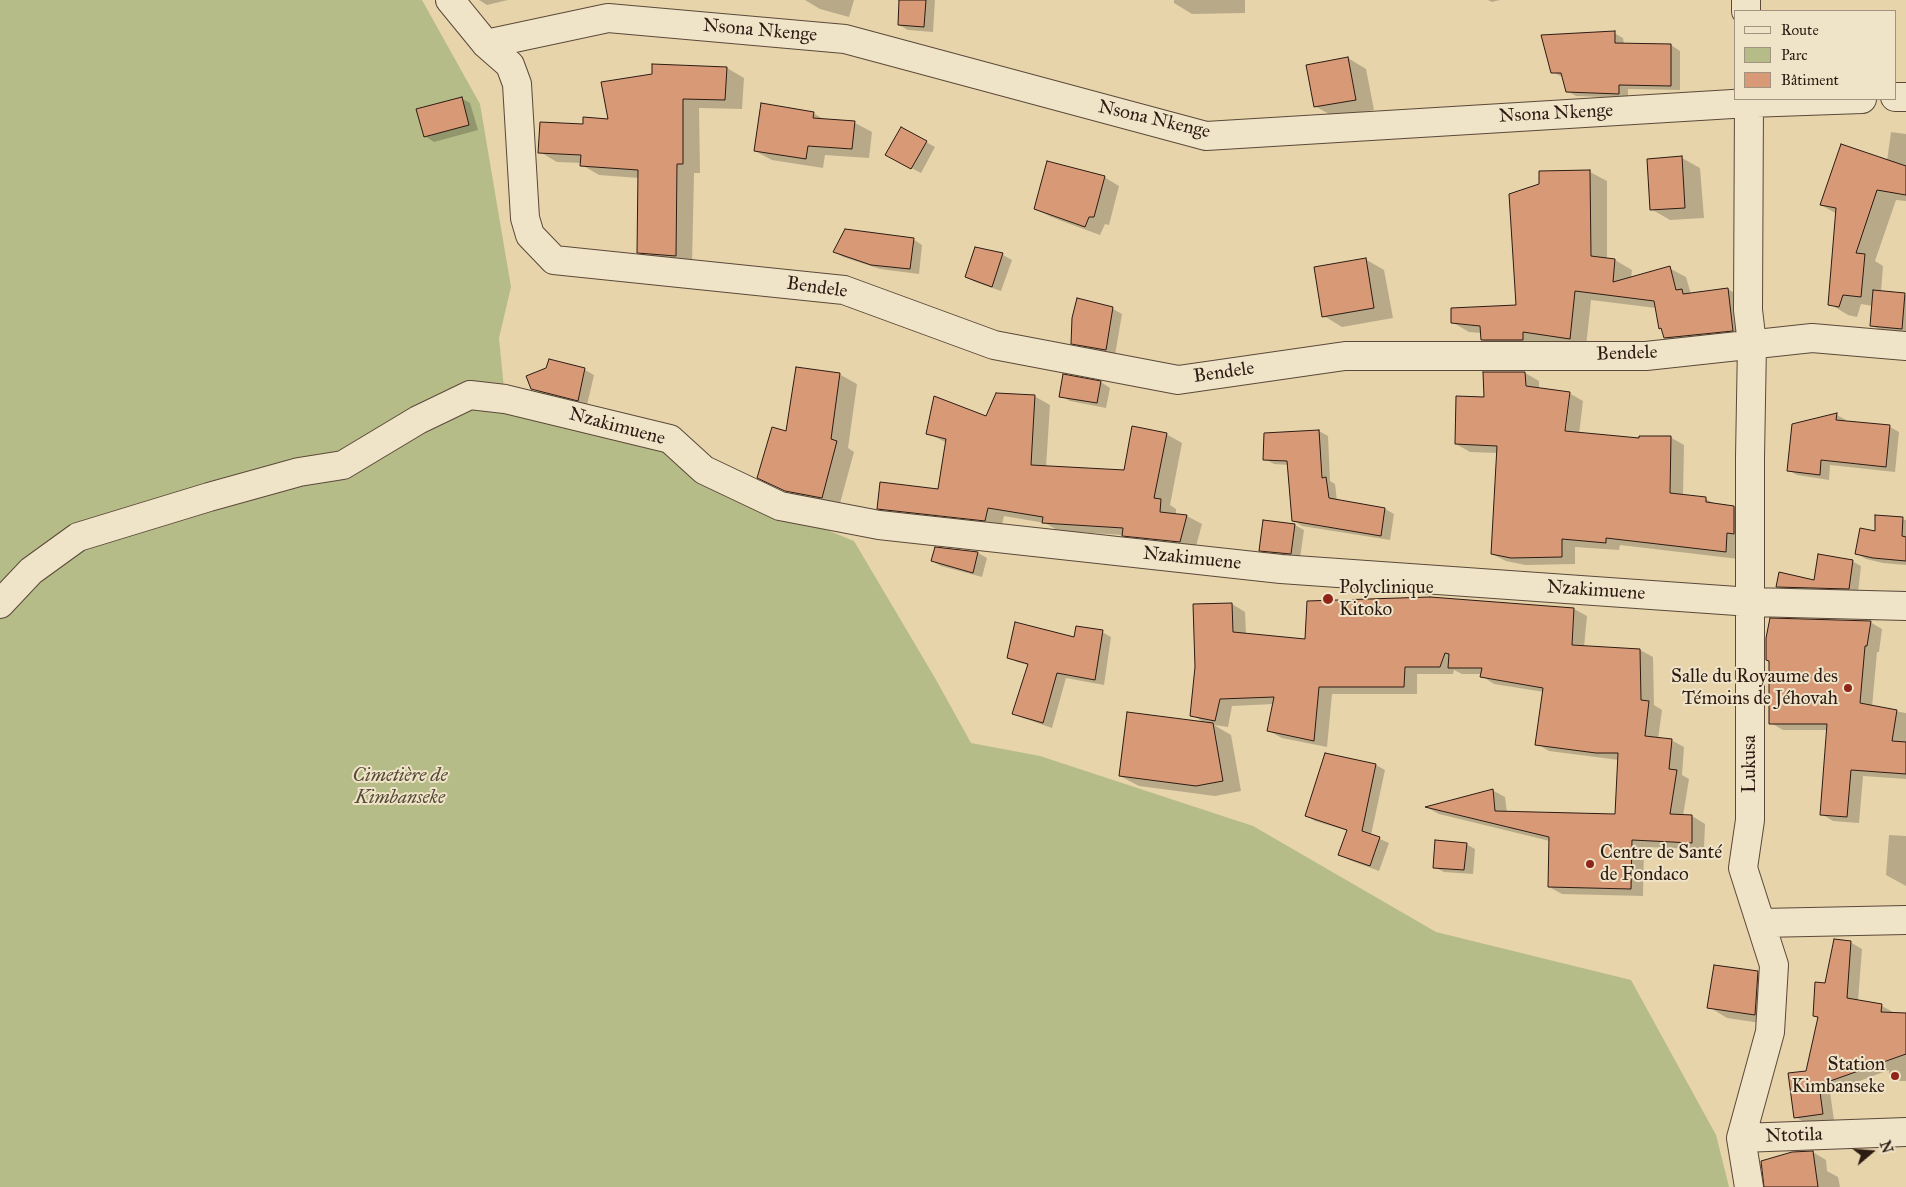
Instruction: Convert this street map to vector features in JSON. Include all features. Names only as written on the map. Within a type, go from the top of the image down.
[{"type":"street","points":[[450,0],[486,44]]},
{"type":"street","name":"Nsona Nkenge","points":[[486,44],[608,18],[845,39],[1206,136],[1749,101],[1806,100]]},
{"type":"street","name":"Bendele","points":[[486,44],[510,65],[517,84],[525,218],[530,235],[554,260],[844,290],[994,345],[1178,380],[1346,356],[1646,356],[1812,338],[1906,346]]},
{"type":"street","name":"Lukusa","points":[[1741,1138],[1770,1032],[1774,966],[1743,868],[1750,820],[1750,457],[1752,344],[1748,310],[1749,101]]},
{"type":"street","name":"Nzakimuene","points":[[0,604],[31,572],[78,538],[218,494],[299,472],[343,465],[418,420],[470,395],[505,399],[670,439],[704,470],[780,506],[879,525],[1281,569],[1751,602],[1906,606]]},
{"type":"street","points":[[1761,923],[1906,920]]},
{"type":"street","name":"Ntotila","points":[[1741,1138],[1906,1132]]},
{"type":"street","points":[[1741,1138],[1749,1187]]},
{"type":"green space","name":"Cimetière de Kimbanseke","points":[[0,0],[422,0],[480,104],[511,287],[499,338],[505,399],[608,418],[753,500],[854,541],[971,743],[1040,756],[1253,826],[1436,932],[1631,980],[1716,1135],[1729,1187],[0,1187]]},
{"type":"building","points":[[899,0],[926,0],[924,27],[898,25]]},
{"type":"building","points":[[1615,31],[1615,43],[1671,44],[1671,86],[1619,85],[1619,94],[1566,92],[1561,73],[1551,73],[1541,35]]},
{"type":"building","points":[[1348,57],[1356,100],[1314,107],[1306,65]]},
{"type":"building","points":[[652,64],[727,67],[725,100],[683,99],[683,164],[677,164],[676,256],[637,253],[638,170],[580,166],[581,155],[538,153],[540,122],[583,124],[583,117],[608,119],[601,82],[652,74]]},
{"type":"building","points":[[462,97],[469,125],[424,137],[416,109]]},
{"type":"building","points":[[761,103],[814,112],[813,118],[855,121],[852,149],[808,146],[806,159],[754,151]]},
{"type":"building","points":[[901,127],[927,141],[911,169],[885,155]]},
{"type":"building","points":[[1841,144],[1906,166],[1906,195],[1877,190],[1856,253],[1865,254],[1861,297],[1843,295],[1839,307],[1828,305],[1836,208],[1820,205]]},
{"type":"building","points":[[1682,156],[1685,208],[1650,210],[1647,159]]},
{"type":"building","points":[[1047,161],[1105,176],[1094,217],[1089,217],[1085,227],[1034,209]]},
{"type":"building","points":[[1590,170],[1591,256],[1615,259],[1613,282],[1670,266],[1676,290],[1682,289],[1683,294],[1728,288],[1733,331],[1664,338],[1661,328],[1659,329],[1654,301],[1575,291],[1570,339],[1523,332],[1523,340],[1481,340],[1480,326],[1451,323],[1451,308],[1516,305],[1509,194],[1539,184],[1539,171]]},
{"type":"building","points":[[845,229],[914,238],[910,269],[871,265],[833,252]]},
{"type":"building","points":[[975,247],[1003,253],[992,287],[965,277]]},
{"type":"building","points":[[1366,258],[1374,308],[1322,317],[1314,267]]},
{"type":"building","points":[[1873,290],[1905,293],[1902,329],[1870,326]]},
{"type":"building","points":[[1077,298],[1113,307],[1106,350],[1071,344],[1072,318]]},
{"type":"building","points":[[549,359],[585,368],[578,401],[531,389],[526,376],[546,368]]},
{"type":"building","points":[[796,367],[840,373],[831,439],[837,441],[822,498],[785,491],[757,478],[772,427],[786,431]]},
{"type":"building","points":[[1483,372],[1525,372],[1526,386],[1570,392],[1565,431],[1639,438],[1639,436],[1671,436],[1670,493],[1706,497],[1706,502],[1734,506],[1734,534],[1727,533],[1726,552],[1606,538],[1606,543],[1562,539],[1562,557],[1511,558],[1491,554],[1497,446],[1455,444],[1456,396],[1484,397]]},
{"type":"building","points":[[1063,374],[1101,381],[1097,403],[1059,397]]},
{"type":"building","points":[[996,393],[1035,395],[1031,465],[1124,470],[1132,426],[1167,433],[1154,498],[1161,499],[1160,512],[1187,515],[1180,542],[1122,536],[1123,528],[1042,523],[1043,517],[988,508],[985,521],[877,509],[880,482],[938,489],[946,439],[926,434],[934,396],[986,416]]},
{"type":"building","points":[[1837,413],[1836,420],[1890,425],[1886,467],[1821,460],[1820,475],[1787,471],[1792,424]]},
{"type":"building","points":[[1319,430],[1322,478],[1326,477],[1329,498],[1385,508],[1381,536],[1292,521],[1287,461],[1263,460],[1264,433]]},
{"type":"building","points":[[1875,515],[1903,517],[1902,536],[1906,537],[1906,561],[1873,558],[1855,554],[1860,528],[1875,531]]},
{"type":"building","points":[[1263,520],[1295,524],[1291,554],[1259,551]]},
{"type":"building","points":[[935,547],[978,552],[973,573],[931,561]]},
{"type":"building","points":[[1818,554],[1853,560],[1849,589],[1776,587],[1779,572],[1814,580]]},
{"type":"building","points":[[1430,597],[1574,608],[1572,645],[1640,649],[1641,700],[1649,701],[1645,736],[1672,739],[1669,769],[1677,770],[1670,814],[1692,815],[1692,843],[1632,840],[1631,889],[1548,887],[1549,837],[1425,807],[1493,789],[1495,811],[1615,814],[1618,753],[1596,753],[1535,745],[1543,688],[1480,677],[1482,668],[1448,668],[1449,654],[1445,653],[1440,667],[1405,667],[1404,687],[1319,687],[1314,741],[1267,731],[1274,697],[1220,699],[1215,721],[1190,716],[1195,667],[1193,604],[1232,603],[1233,632],[1305,639],[1307,601]]},
{"type":"building","points":[[1770,618],[1871,621],[1867,646],[1865,646],[1860,703],[1897,710],[1892,741],[1906,742],[1906,774],[1851,770],[1847,817],[1820,815],[1827,724],[1769,724],[1769,661],[1766,660],[1766,638]]},
{"type":"building","points":[[1015,622],[1074,637],[1076,626],[1103,630],[1095,680],[1057,673],[1043,723],[1012,714],[1028,664],[1007,658]]},
{"type":"building","points":[[1127,712],[1213,723],[1223,781],[1196,786],[1119,776]]},
{"type":"building","points":[[1325,753],[1376,764],[1362,831],[1380,837],[1370,866],[1338,855],[1347,830],[1305,816]]},
{"type":"building","points":[[1435,840],[1467,843],[1464,870],[1433,868]]},
{"type":"building","points":[[1834,939],[1851,941],[1847,998],[1882,1004],[1881,1012],[1906,1013],[1906,1054],[1819,1085],[1823,1114],[1794,1118],[1788,1073],[1806,1071],[1818,1017],[1813,1016],[1815,982],[1825,983]]},
{"type":"building","points":[[1714,965],[1758,971],[1755,1015],[1707,1008]]},
{"type":"building","points":[[1813,1151],[1818,1187],[1764,1187],[1761,1161],[1792,1152]]},
{"type":"place","name":"Polyclinique Kitoko","points":[[1328,599]]},
{"type":"place","name":"Salle du Royaume des Témoins de Jéhovah","points":[[1848,688]]},
{"type":"place","name":"Centre de Santé de Fondaco","points":[[1590,864]]},
{"type":"place","name":"Station Kimbanseke","points":[[1895,1076]]}]
